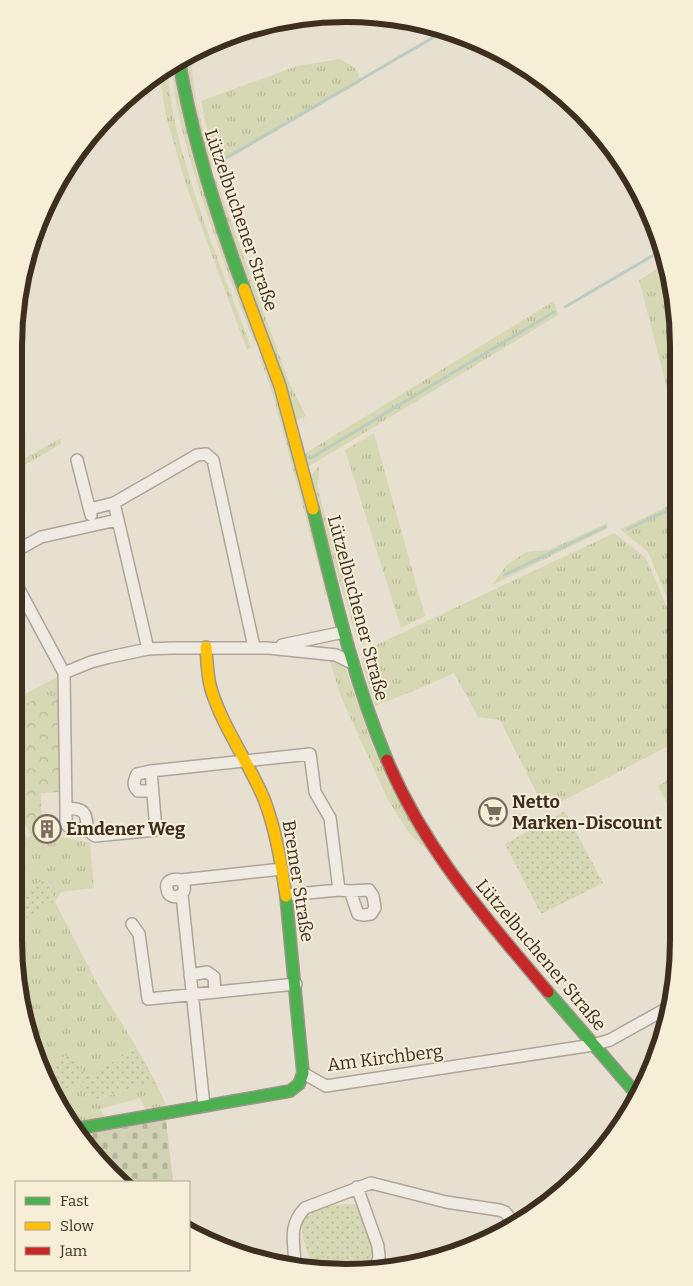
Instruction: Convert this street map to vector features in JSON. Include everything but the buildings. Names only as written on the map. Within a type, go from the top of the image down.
[{"type":"main road","name":"Lützelbuchener Straße","points":[[181,68],[186,107],[203,174],[221,228],[280,384],[352,662],[365,706],[387,761],[411,812],[426,837],[473,902],[497,933],[633,1091]]},
{"type":"main road","name":"Bremer Straße","points":[[206,647],[211,690],[218,708],[260,789],[278,843],[296,984],[303,1073]]},
{"type":"main road","name":"Am Kirchberg","points":[[82,1128],[290,1091],[299,1084],[303,1073]]},
{"type":"street","points":[[90,509],[114,503],[196,456],[206,454],[213,460],[254,647]]},
{"type":"street","points":[[77,460],[93,524]]},
{"type":"street","points":[[114,503],[148,649]]},
{"type":"street","points":[[22,548],[41,537],[117,520]]},
{"type":"street","points":[[22,595],[64,673],[66,824],[71,829],[87,830],[96,836],[156,830],[151,771]]},
{"type":"street","points":[[268,648],[344,632]]},
{"type":"street","points":[[64,673],[91,662],[148,649],[254,647],[336,655],[352,662]]},
{"type":"street","points":[[152,791],[138,791],[134,781],[137,774],[245,760],[310,754],[314,792],[330,818],[344,891],[286,895]]},
{"type":"street","points":[[66,808],[80,809],[85,812],[87,830]]},
{"type":"street","points":[[204,1106],[182,895],[170,896],[166,890],[167,884],[175,878],[180,880],[282,869]]},
{"type":"street","points":[[132,924],[140,934],[148,998],[296,984]]},
{"type":"street","points":[[190,975],[207,972],[214,977],[215,992]]},
{"type":"street","name":"Am Kirchberg","points":[[303,1073],[326,1086],[593,1045],[610,1040],[662,1011]]},
{"type":"street","points":[[295,1259],[292,1227],[297,1216],[304,1208],[372,1183],[379,1183],[446,1202],[499,1210],[505,1212],[510,1219]]},
{"type":"street","points":[[357,1187],[378,1246],[377,1262]]},
{"type":"green space","points":[[340,59],[355,68],[362,81],[218,165],[209,138],[201,101],[297,66]]},
{"type":"green space","points":[[191,63],[196,102],[213,167],[207,167],[187,65]]},
{"type":"green space","points":[[176,71],[256,340],[254,342],[213,232],[176,105],[172,74]]},
{"type":"green space","points":[[168,76],[174,118],[189,176],[208,234],[251,347],[247,350],[186,185],[166,116],[160,81]]},
{"type":"green space","points":[[216,180],[289,382],[306,416],[295,421],[211,181]]},
{"type":"green space","points":[[660,267],[668,304],[670,325],[670,400],[639,280]]},
{"type":"green space","points":[[554,301],[558,315],[308,467],[304,454]]},
{"type":"green space","points":[[259,356],[263,357],[276,397],[324,578],[327,596],[325,596],[322,578],[274,398]]},
{"type":"green space","points":[[374,433],[425,616],[401,628],[345,450]]},
{"type":"green space","points":[[61,438],[61,444],[22,466],[22,460]]},
{"type":"green space","points":[[319,466],[318,487],[322,505],[362,639],[366,645],[362,644],[357,638],[329,547],[311,475]]},
{"type":"green space","points":[[670,505],[670,604],[648,552],[620,529]]},
{"type":"green space","points":[[607,523],[608,528],[492,585],[507,565],[526,552],[549,550]]},
{"type":"green space","points":[[614,533],[646,558],[670,615],[670,745],[545,810],[500,720],[478,717],[454,673],[375,706],[362,662],[365,654],[372,647]]},
{"type":"green space","points":[[329,658],[344,664],[372,744],[390,785],[429,852],[409,833],[388,800],[341,697]]},
{"type":"green space","points":[[57,677],[58,699],[44,694],[22,706],[22,696]]},
{"type":"green space","points":[[44,694],[58,699],[60,792],[41,793],[42,828],[31,835],[22,818],[22,706]]},
{"type":"green space","points":[[670,779],[670,809],[658,786]]},
{"type":"green space","points":[[565,811],[603,883],[541,914],[505,844]]},
{"type":"green space","points":[[22,828],[27,838],[42,828],[42,836],[61,837],[90,843],[94,888],[61,892],[55,902],[99,987],[137,1048],[86,1077],[71,1053],[48,1066],[40,1044],[29,1003],[23,961],[22,921],[55,901],[46,879],[22,892]]},
{"type":"green space","points":[[46,879],[55,901],[22,921],[22,892]]},
{"type":"green space","points":[[137,1048],[155,1081],[94,1100],[81,1080],[61,1092],[48,1066],[72,1053],[86,1077]]},
{"type":"green space","points":[[81,1079],[94,1100],[155,1081],[168,1109],[147,1112],[140,1098],[100,1109],[106,1120],[80,1125],[61,1092]]},
{"type":"green space","points":[[166,1120],[173,1181],[131,1181],[117,1169],[89,1137],[93,1133]]},
{"type":"green space","points":[[355,1204],[379,1256],[375,1262],[346,1264],[312,1262],[305,1244],[302,1220],[314,1211],[334,1206]]},
{"type":"waterway","points":[[219,162],[436,36]]},
{"type":"waterway","points":[[565,307],[656,254]]},
{"type":"waterway","points":[[311,458],[554,312]]},
{"type":"waterway","points":[[628,529],[670,509]]},
{"type":"waterway","points":[[504,575],[605,527]]},
{"type":"traffic: fast","points":[[180,69],[206,176],[244,289]]},
{"type":"traffic: fast","points":[[313,509],[354,667],[387,760]]},
{"type":"traffic: fast","points":[[82,1128],[290,1091],[299,1084],[303,1073],[286,896]]},
{"type":"traffic: fast","points":[[548,992],[633,1090]]},
{"type":"traffic: slow","points":[[244,289],[280,386],[313,509]]},
{"type":"traffic: slow","points":[[206,647],[207,668],[216,703],[258,785],[272,823],[286,896]]},
{"type":"traffic: jam","points":[[387,760],[420,825],[438,854],[480,910],[548,992]]},
{"type":"place","name":"Netto Marken-Discount","points":[[493,812]]},
{"type":"place","name":"Emdener Weg","points":[[47,829]]}]
